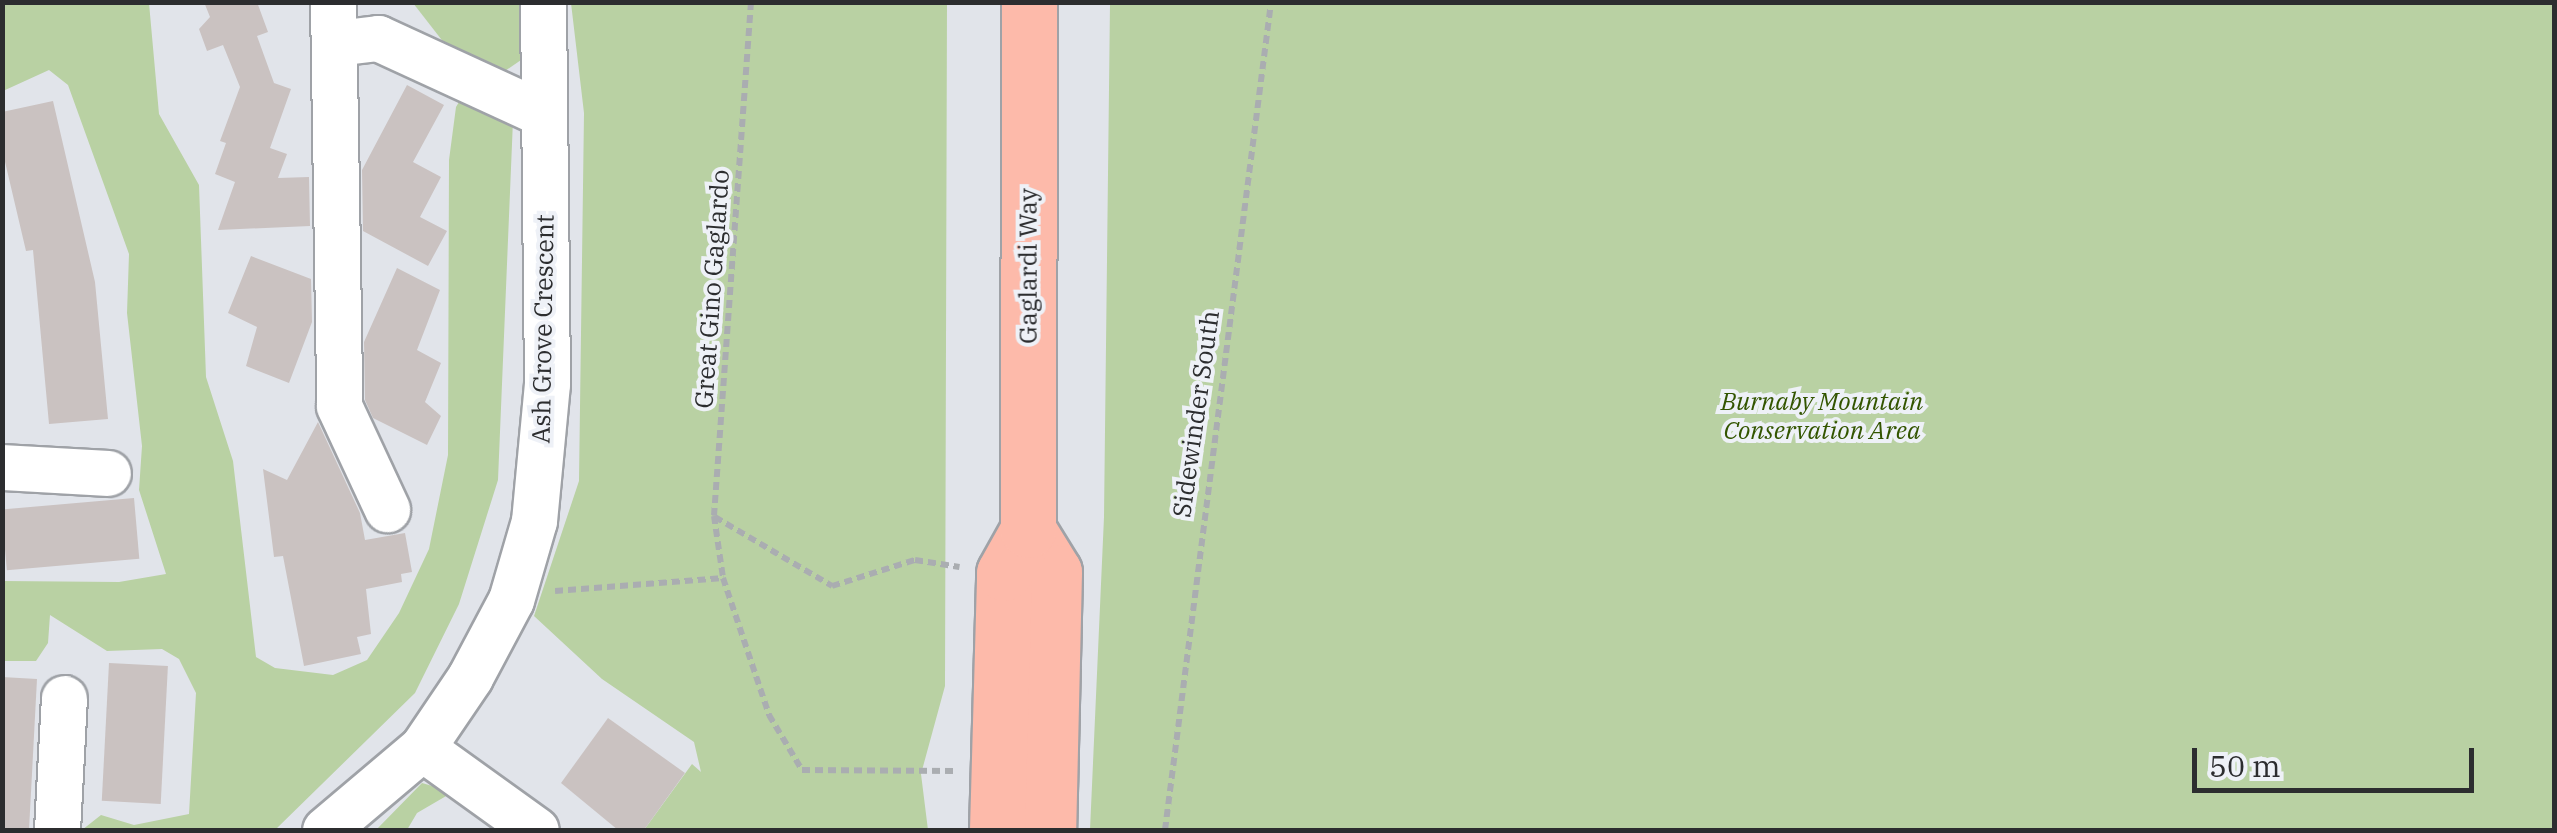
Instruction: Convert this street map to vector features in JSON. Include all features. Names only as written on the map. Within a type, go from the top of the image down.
[{"type":"main road","name":"Gaglardi Way","points":[[997,830],[1016,552],[1029,2]]},
{"type":"main road","points":[[1016,552],[1054,572],[1048,830]]},
{"type":"street","name":"Ash Grove Crescent","points":[[325,830],[422,748],[470,677],[516,582],[534,521],[547,384],[544,2]]},
{"type":"street","points":[[388,509],[339,406],[334,23],[378,38],[544,114]]},
{"type":"street","points":[[2,467],[108,473]]},
{"type":"street","points":[[57,830],[64,698]]},
{"type":"street","points":[[422,748],[536,830]]},
{"type":"path","name":"Great Gino Gaglardo","points":[[750,2],[714,516],[723,578],[769,715],[802,770],[943,771]]},
{"type":"path","name":"Sidewinder South","points":[[1165,830],[1271,2]]},
{"type":"path","points":[[714,516],[832,586],[915,560],[1016,552]]},
{"type":"path","points":[[516,582],[557,592],[723,578]]},
{"type":"green space","points":[[3,3],[149,3],[159,114],[199,185],[206,377],[233,461],[256,657],[275,668],[333,675],[367,660],[399,613],[429,549],[448,455],[449,160],[456,107],[462,97],[513,120],[498,480],[459,604],[415,693],[275,830],[82,830],[101,815],[134,825],[189,814],[196,693],[179,659],[162,649],[107,651],[50,615],[48,643],[36,661],[3,661],[3,581],[119,582],[166,574],[139,490],[142,446],[127,313],[129,254],[68,85],[49,70],[3,91]]},
{"type":"green space","points":[[413,3],[533,3],[537,15],[521,60],[502,73],[448,48]]},
{"type":"green space","points":[[571,3],[947,3],[945,686],[921,774],[928,830],[644,830],[692,764],[701,772],[694,742],[602,679],[534,616],[579,481],[584,113]]},
{"type":"green space","name":"Burnaby Mountain Conservation Area","points":[[1110,3],[2554,3],[2554,830],[1090,830],[1104,517]]},
{"type":"green space","points":[[422,783],[453,792],[417,813],[407,830],[376,830]]},
{"type":"building","points":[[204,2],[257,2],[268,32],[257,36],[274,83],[291,89],[270,148],[287,154],[278,178],[309,177],[310,226],[218,230],[235,182],[215,174],[226,143],[220,141],[240,87],[223,45],[207,51],[199,29],[210,17]]},
{"type":"building","points":[[407,85],[444,105],[413,162],[441,177],[420,217],[447,231],[428,266],[363,231],[362,170]]},
{"type":"building","points":[[53,101],[95,282],[108,419],[49,424],[33,250],[26,251],[2,149],[2,112]]},
{"type":"building","points":[[251,256],[311,279],[312,322],[289,383],[246,366],[257,327],[228,313]]},
{"type":"building","points":[[397,268],[440,290],[417,350],[441,363],[425,402],[441,416],[427,445],[373,418],[365,400],[364,342]]},
{"type":"building","points":[[318,422],[360,513],[365,540],[405,533],[412,572],[401,574],[402,582],[366,589],[371,634],[357,637],[361,654],[304,666],[283,556],[274,557],[263,469],[287,480]]},
{"type":"building","points":[[134,498],[139,559],[7,570],[2,510]]},
{"type":"building","points":[[109,663],[168,666],[161,804],[102,801]]},
{"type":"building","points":[[2,677],[37,679],[29,830],[2,830]]},
{"type":"building","points":[[608,718],[685,773],[644,830],[618,830],[561,783]]}]
